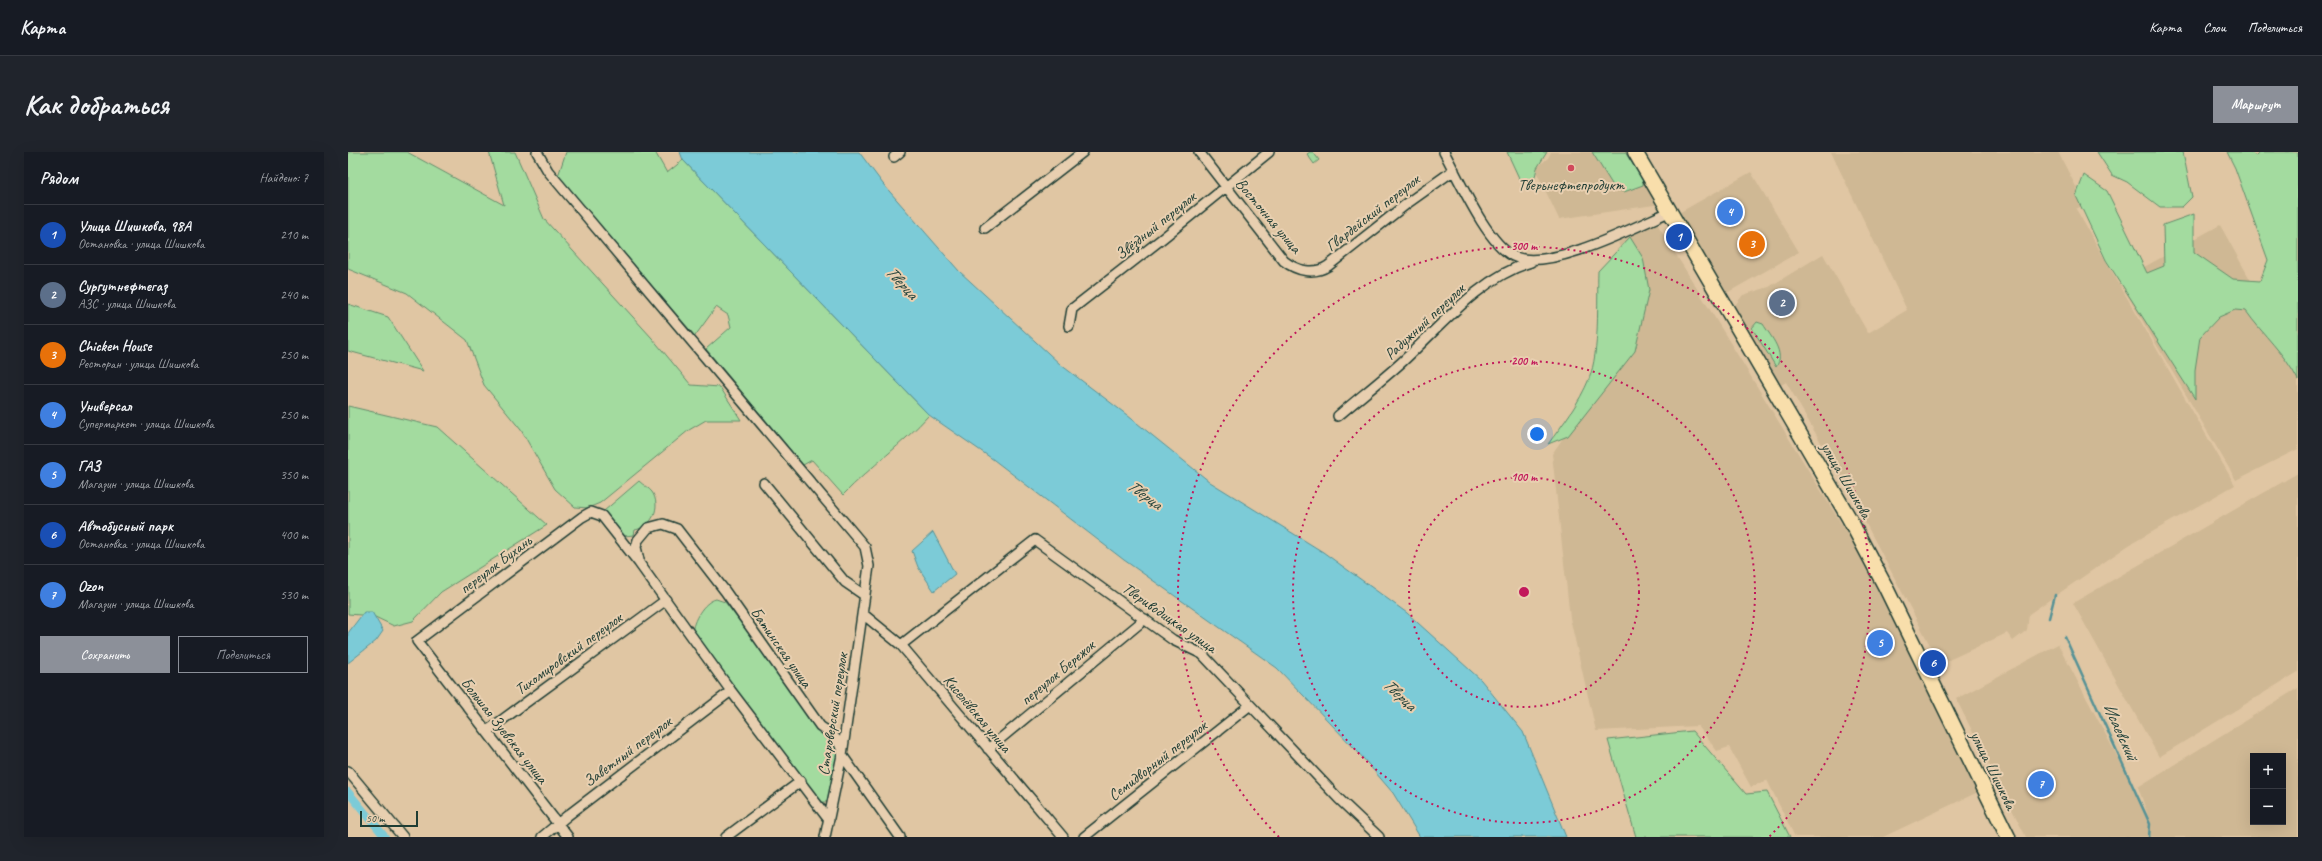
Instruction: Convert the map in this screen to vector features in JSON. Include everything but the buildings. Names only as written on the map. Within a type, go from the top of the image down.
[{"type":"main road","name":"улица Шишкова","points":[[1635,152],[1773,389],[1827,478],[1860,538],[2008,837]]},
{"type":"street","name":"Староверский переулок","points":[[537,152],[548,171],[865,546],[869,566],[864,595],[863,614],[842,755],[825,837]]},
{"type":"street","points":[[985,228],[1083,152]]},
{"type":"street","name":"Восточная улица","points":[[1199,152],[1284,261],[1295,268],[1306,271]]},
{"type":"street","name":"Звёздный переулок","points":[[1069,326],[1072,309],[1269,152]]},
{"type":"street","points":[[1444,152],[1476,211],[1500,245],[1512,255],[1522,259],[1537,260],[1574,252],[1625,232],[1670,211]]},
{"type":"street","name":"Гвардейский переулок","points":[[1306,271],[1316,271],[1328,266],[1409,202],[1454,170]]},
{"type":"street","name":"Радужный переулок","points":[[1338,416],[1400,364],[1479,290],[1512,268],[1537,260]]},
{"type":"street","points":[[764,484],[845,582],[864,595]]},
{"type":"street","name":"переулок Бухань","points":[[417,641],[582,517],[591,512],[602,516],[639,563]]},
{"type":"street","name":"Батинская улица","points":[[639,563],[636,547],[642,533],[648,528],[663,524],[677,529],[725,591],[820,726],[837,738],[841,746],[842,755],[900,837]]},
{"type":"street","name":"Твериводицкая улица","points":[[901,645],[1035,540],[1173,640],[1202,654],[1249,706],[1339,799],[1379,837]]},
{"type":"street","points":[[639,563],[731,691],[801,781],[829,820]]},
{"type":"street","name":"Тихомировский переулок","points":[[487,731],[666,600]]},
{"type":"street","name":"Киселёвская улица","points":[[863,614],[901,645],[1063,837]]},
{"type":"street","name":"переулок Бережок","points":[[988,749],[1145,619]]},
{"type":"street","name":"Большая Зуевская улица","points":[[417,641],[568,837]]},
{"type":"street","name":"Заветный переулок","points":[[542,837],[567,816],[731,691]]},
{"type":"street","name":"Семидворный переулок","points":[[1084,837],[1249,706]]},
{"type":"street","points":[[348,771],[403,837]]},
{"type":"street","points":[[726,837],[801,781]]},
{"type":"shaded area","points":[[1551,152],[1629,152],[1661,204],[1559,219],[1535,169],[1548,158]]},
{"type":"shaded area","points":[[1831,152],[2058,152],[2085,204],[2076,209],[2235,485],[2129,545],[2029,614],[2027,630],[2013,641],[2007,633],[1940,664],[1846,486],[1786,382],[1778,387],[1732,309],[1743,295],[1769,287],[1823,254],[1868,333],[1907,310]]},
{"type":"shaded area","points":[[1751,172],[1799,252],[1725,294],[1677,214]]},
{"type":"shaded area","points":[[1656,222],[1858,551],[1978,792],[1883,837],[1795,837],[1767,780],[1751,787],[1729,747],[1717,751],[1698,726],[1596,731],[1570,618],[1552,454],[1604,379],[1634,275],[1618,243]]},
{"type":"shaded area","points":[[2220,225],[2298,366],[2298,449],[2236,480],[2119,281]]},
{"type":"shaded area","points":[[2298,473],[2298,672],[2159,757],[2073,603]]},
{"type":"shaded area","points":[[2058,644],[2148,815],[2138,787],[2298,688],[2298,837],[2026,837],[1956,699]]},
{"type":"green space","points":[[348,152],[407,152],[504,205],[489,152],[515,152],[544,219],[652,338],[691,385],[720,387],[741,420],[706,420],[689,430],[600,503],[588,508],[575,507],[555,489],[521,430],[484,385],[467,340],[407,293],[348,269]]},
{"type":"green space","points":[[566,152],[655,152],[667,173],[683,160],[929,415],[919,426],[843,495],[812,460],[803,465],[706,349],[731,327],[728,315],[716,307],[695,336],[558,176]]},
{"type":"green space","points":[[1313,152],[1319,160],[1314,164],[1307,154]]},
{"type":"green space","points":[[1507,152],[1547,152],[1537,168],[1534,181],[1526,188],[1519,178]]},
{"type":"green space","points":[[1592,152],[1625,152],[1643,180],[1643,185],[1624,192],[1615,189]]},
{"type":"green space","points":[[2097,152],[2183,152],[2192,197],[2182,207],[2160,207],[2127,182],[2112,175]]},
{"type":"green space","points":[[2227,152],[2250,152],[2256,156],[2260,152],[2298,152],[2298,380],[2287,362],[2246,311],[2235,310],[2219,317],[2200,337],[2195,370],[2195,399],[2106,260],[2076,196],[2084,175],[2107,191],[2147,273],[2164,266],[2163,225],[2194,214],[2194,252],[2233,279],[2260,281],[2268,260],[2235,168]]},
{"type":"green space","points":[[1630,237],[1643,258],[1649,290],[1635,351],[1568,436],[1548,444],[1576,405],[1593,368],[1597,326],[1598,271]]},
{"type":"green space","points":[[348,304],[388,317],[423,371],[348,351]]},
{"type":"green space","points":[[1757,322],[1763,324],[1776,345],[1779,362],[1776,367],[1752,328]]},
{"type":"green space","points":[[348,406],[437,427],[547,525],[441,592],[413,621],[394,626],[373,616],[348,614]]},
{"type":"green space","points":[[639,481],[652,492],[655,498],[656,504],[654,516],[646,525],[635,530],[634,535],[624,536],[604,511]]},
{"type":"green space","points":[[716,599],[725,602],[819,727],[835,741],[839,749],[828,802],[821,802],[817,798],[692,633],[694,623],[703,608],[711,601]]},
{"type":"green space","points":[[1692,731],[1746,794],[1767,792],[1790,837],[1636,837],[1608,740]]},
{"type":"water","name":"Тверца","points":[[680,152],[859,152],[883,184],[959,271],[1061,365],[1127,415],[1210,482],[1323,552],[1407,613],[1481,680],[1523,732],[1566,837],[1420,837],[1393,793],[1357,751],[1277,668],[1124,560],[994,460],[929,415],[683,160]]},
{"type":"water","points":[[933,532],[955,574],[934,591],[918,567],[912,551]]},
{"type":"water","points":[[364,612],[372,612],[383,631],[376,641],[348,663],[348,633]]},
{"type":"waterway","name":"Исаевский","points":[[2049,618],[2055,595]]},
{"type":"waterway","name":"Исаевский","points":[[2065,637],[2150,824],[2149,837]]},
{"type":"waterway","points":[[348,792],[385,837]]},
{"type":"place","name":"Тверьнефтепродукт","points":[[1571,168]]},
{"type":"place","name":"Универсал","points":[[1730,212]]},
{"type":"place","name":"Улица Шишкова, 98А","points":[[1679,237]]},
{"type":"place","name":"Chicken House","points":[[1752,244]]},
{"type":"place","name":"Сургутнефтегаз","points":[[1782,303]]},
{"type":"place","name":"ГАЗ","points":[[1880,643]]},
{"type":"place","name":"Автобусный парк","points":[[1933,663]]},
{"type":"place","name":"Ozon","points":[[2041,784]]}]
